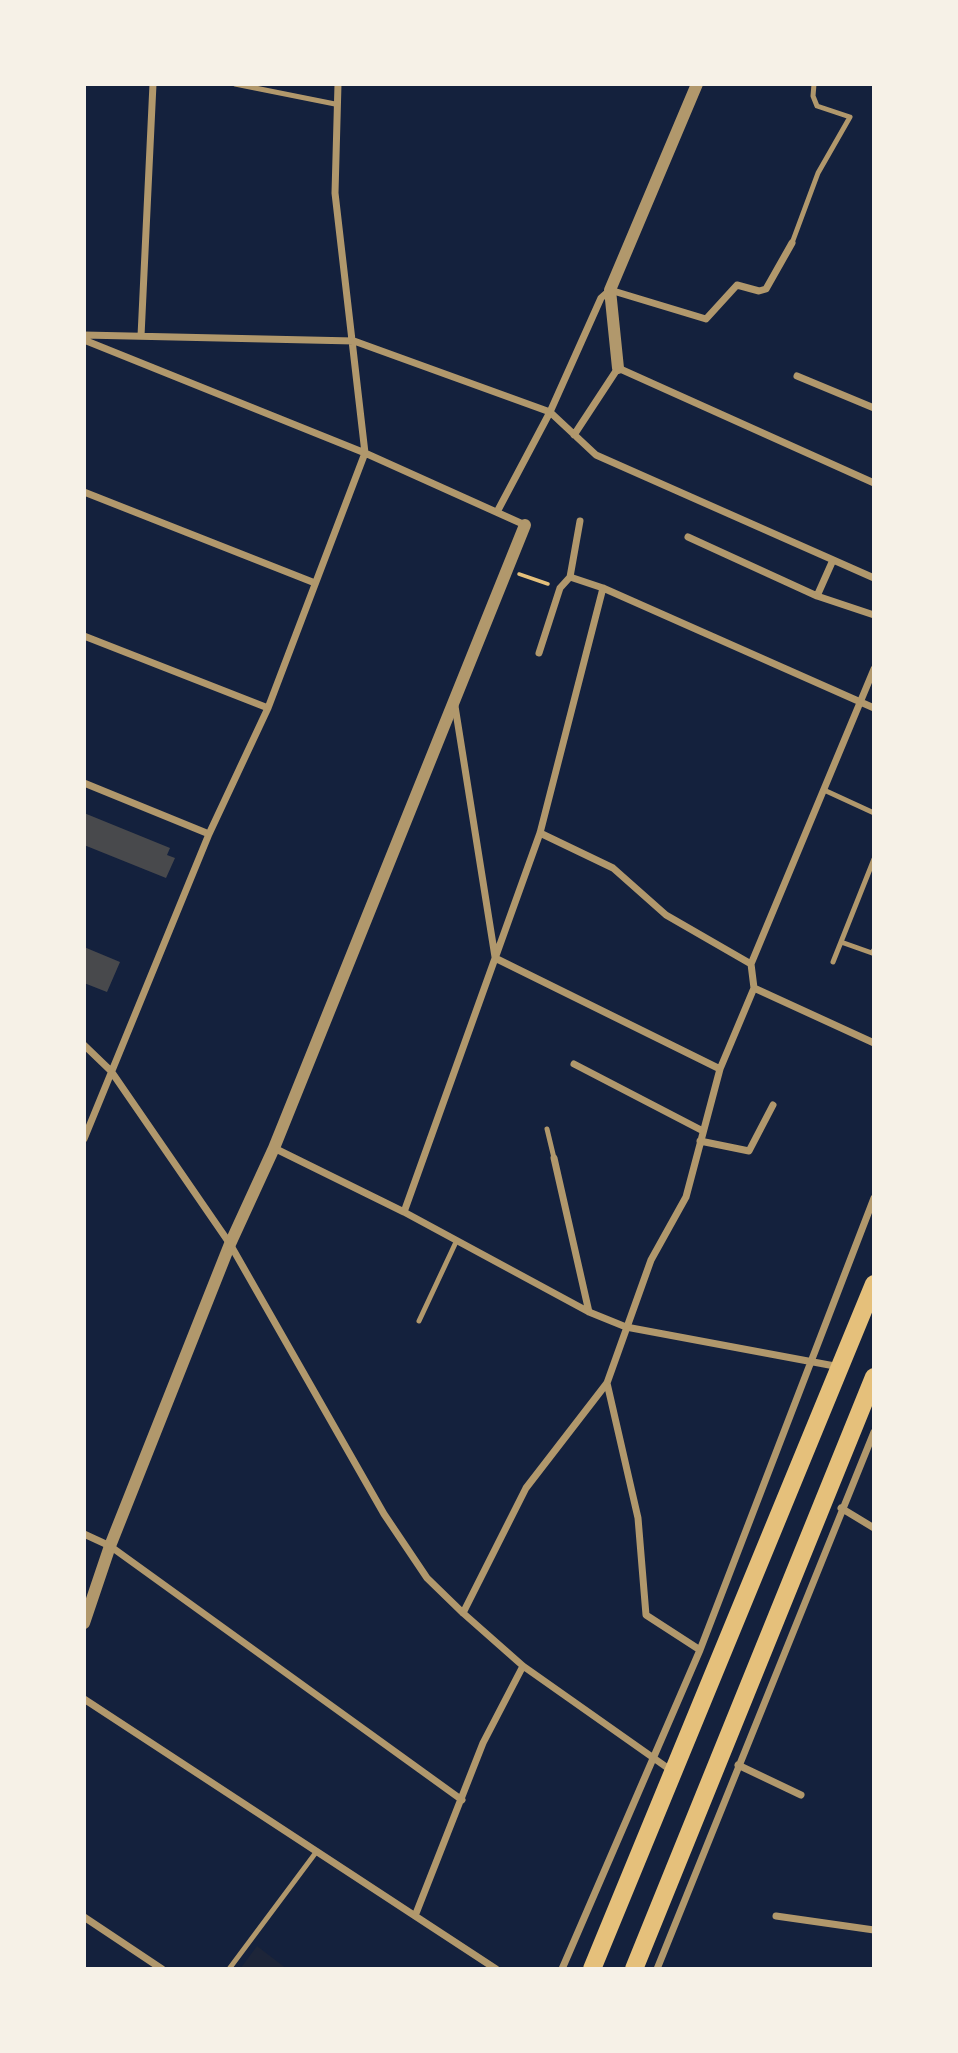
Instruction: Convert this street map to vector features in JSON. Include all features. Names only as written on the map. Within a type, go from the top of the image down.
[{"type":"highway","points":[[592,1969],[874,1284]]},
{"type":"highway","points":[[634,1969],[874,1377]]},
{"type":"street","points":[[141,336],[153,84]]},
{"type":"street","points":[[84,1139],[209,834],[268,708],[365,453],[335,193],[335,104],[338,84]]},
{"type":"street","points":[[497,512],[550,412],[598,302],[610,290],[697,84]]},
{"type":"street","points":[[610,290],[706,319],[737,285],[760,291],[766,289],[792,243]]},
{"type":"street","points":[[574,435],[618,368],[610,290]]},
{"type":"street","points":[[84,337],[354,341],[550,412],[596,455],[874,578]]},
{"type":"street","points":[[84,337],[365,453],[525,525],[274,1148],[229,1244],[110,1546],[84,1623]]},
{"type":"street","points":[[618,368],[874,483]]},
{"type":"street","points":[[797,376],[874,408]]},
{"type":"street","points":[[84,492],[315,583]]},
{"type":"street","points":[[539,653],[560,588],[570,577],[580,521]]},
{"type":"street","points":[[688,537],[817,596],[874,615]]},
{"type":"street","points":[[817,596],[833,560]]},
{"type":"street","points":[[570,577],[603,587],[874,708]]},
{"type":"street","points":[[404,1212],[540,833],[603,587]]},
{"type":"street","points":[[84,636],[268,708]]},
{"type":"street","points":[[463,1614],[526,1488],[607,1382],[651,1260],[685,1197],[720,1069],[754,988],[751,964],[874,669]]},
{"type":"street","points":[[455,704],[495,958]]},
{"type":"street","points":[[84,783],[209,834]]},
{"type":"street","points":[[540,833],[613,868],[666,915],[751,964]]},
{"type":"street","points":[[495,958],[720,1069]]},
{"type":"street","points":[[754,988],[874,1042]]},
{"type":"street","points":[[84,1045],[111,1071],[229,1244],[384,1514],[427,1578],[463,1614],[523,1666],[674,1773]]},
{"type":"street","points":[[574,1064],[703,1131]]},
{"type":"street","points":[[700,1141],[749,1151],[772,1105]]},
{"type":"street","points":[[274,1148],[404,1212],[589,1312],[626,1328],[841,1367]]},
{"type":"street","points":[[554,1158],[589,1312]]},
{"type":"street","points":[[562,1969],[700,1650],[874,1198]]},
{"type":"street","points":[[607,1382],[638,1518],[646,1615],[700,1650]]},
{"type":"street","points":[[657,1969],[841,1508],[874,1432]]},
{"type":"street","points":[[841,1508],[874,1528]]},
{"type":"street","points":[[84,1534],[110,1546],[462,1800]]},
{"type":"street","points":[[415,1916],[492,1722],[523,1666]]},
{"type":"street","points":[[84,1699],[496,1969]]},
{"type":"street","points":[[738,1765],[801,1795]]},
{"type":"street","points":[[776,1916],[874,1930]]},
{"type":"street","points":[[84,1917],[162,1969]]},
{"type":"lane","points":[[235,84],[335,104]]},
{"type":"lane","points":[[792,243],[818,173],[850,117],[817,106],[813,96],[814,84]]},
{"type":"lane","points":[[824,790],[874,813]]},
{"type":"lane","points":[[832,962],[874,859]]},
{"type":"lane","points":[[841,942],[872,953],[874,950]]},
{"type":"lane","points":[[547,1129],[554,1158]]},
{"type":"lane","points":[[419,1321],[456,1242]]},
{"type":"lane","points":[[229,1969],[317,1851]]},
{"type":"path","points":[[507,570],[560,588]]},
{"type":"shaded area","points":[[257,1946],[287,1969],[240,1969]]},
{"type":"building","points":[[84,813],[170,848],[167,855],[175,858],[166,878],[84,845]]},
{"type":"building","points":[[84,947],[120,962],[107,992],[84,983]]}]
